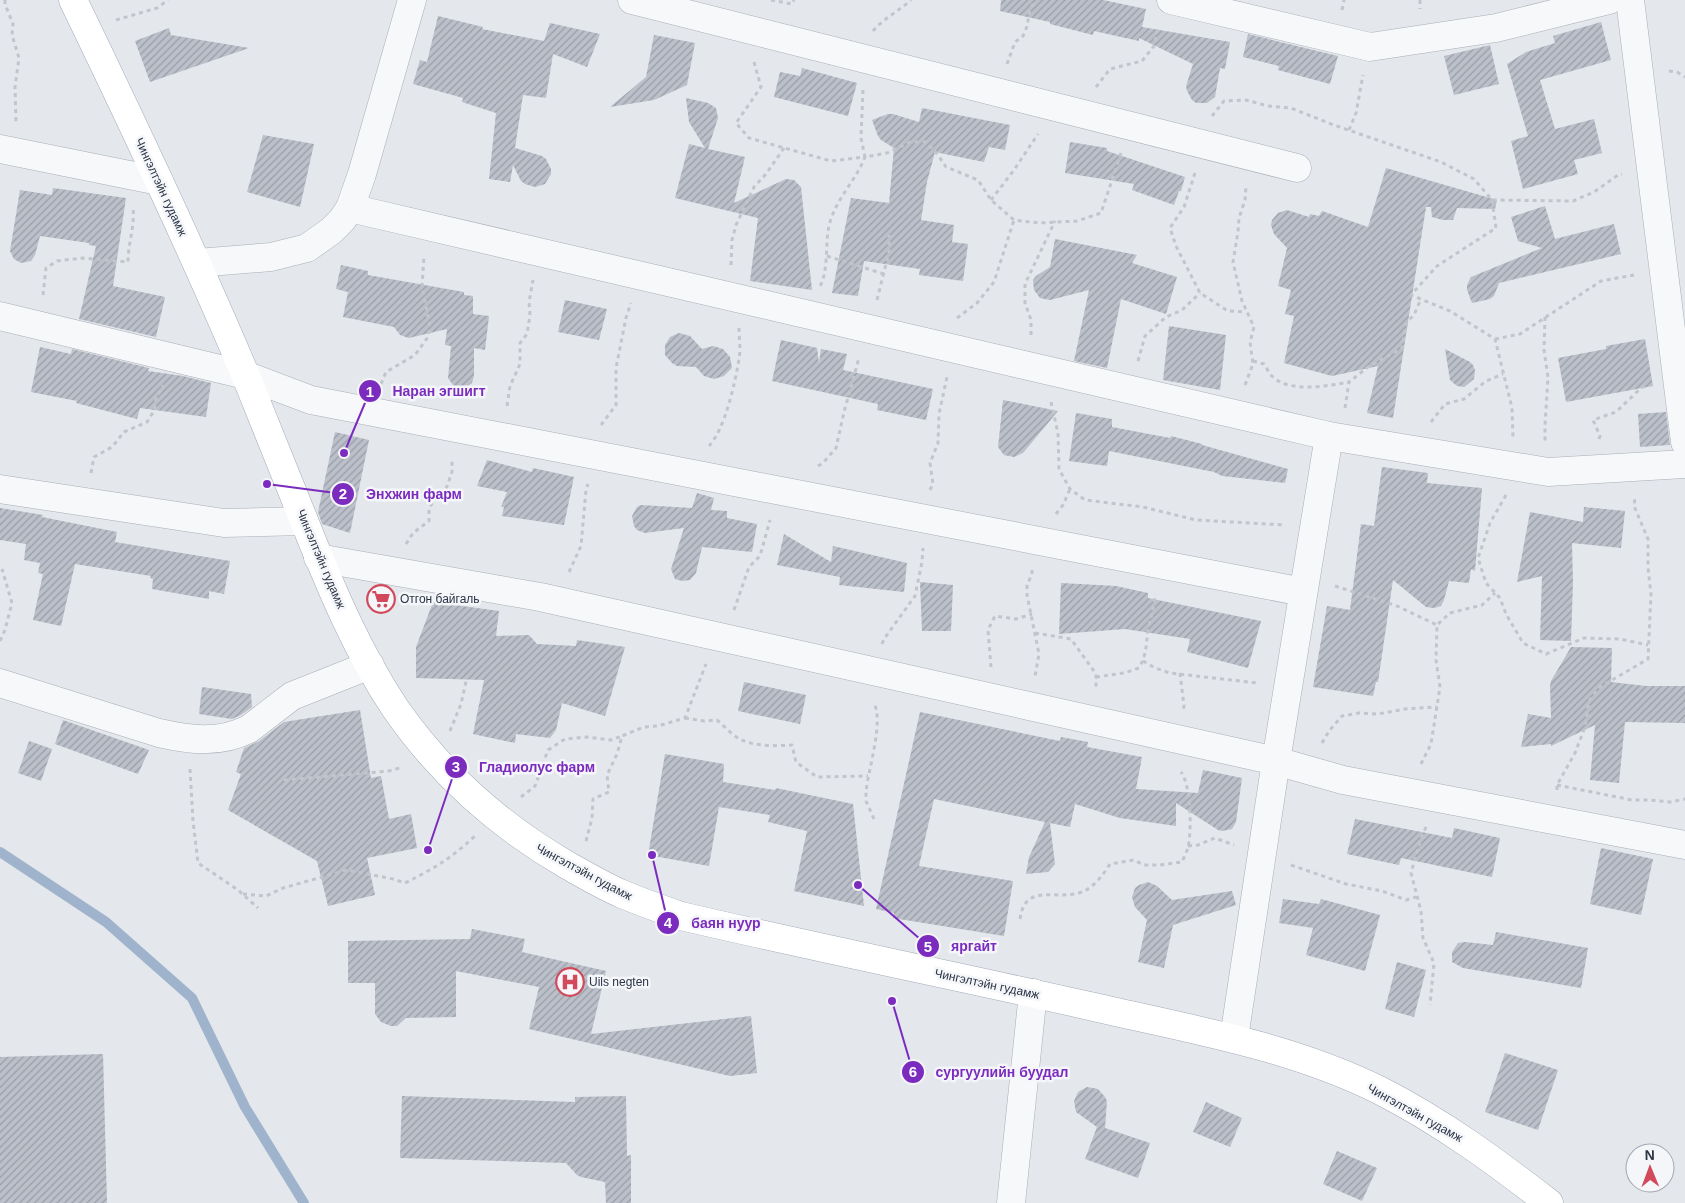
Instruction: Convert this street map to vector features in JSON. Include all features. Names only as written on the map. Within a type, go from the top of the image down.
[{"type":"main road","name":"Чингэлтэйн гудамж","points":[[73,0],[197,263],[245,376],[318,558],[370,665],[397,710],[434,757],[478,803],[543,851],[580,872],[620,893],[681,916],[1234,1038],[1328,1069],[1377,1090],[1422,1114],[1468,1142],[1549,1203]]},
{"type":"street","points":[[197,263],[271,257],[307,248],[331,231],[350,208],[362,174],[412,0]]},
{"type":"street","points":[[632,0],[1297,168]]},
{"type":"street","points":[[1171,0],[1370,48],[1496,28],[1549,8],[1609,0]]},
{"type":"street","points":[[1630,0],[1664,269],[1677,312],[1676,370],[1685,442]]},
{"type":"street","points":[[10,151],[159,180]]},
{"type":"street","points":[[350,208],[1335,437],[1554,472],[1685,464]]},
{"type":"street","points":[[0,316],[245,376],[311,400],[1159,564],[1305,584]]},
{"type":"street","points":[[1234,1038],[1276,760],[1314,527],[1335,437]]},
{"type":"street","points":[[0,489],[224,523],[304,521]]},
{"type":"street","points":[[318,558],[558,601],[1276,760],[1343,780],[1685,845]]},
{"type":"street","points":[[0,682],[159,733],[189,739],[211,740],[249,730],[292,696],[370,665]]},
{"type":"street","points":[[1012,1203],[1033,994]]},
{"type":"path","points":[[5,0],[13,24],[12,35],[19,58],[15,98],[16,124],[20,144],[10,151]]},
{"type":"path","points":[[90,36],[115,20],[157,8],[168,0]]},
{"type":"path","points":[[771,0],[792,4],[794,0]]},
{"type":"path","points":[[900,10],[911,0]]},
{"type":"path","points":[[999,93],[1004,81],[1004,70],[1016,42],[1023,36],[1028,24],[1028,15],[1036,0]]},
{"type":"path","points":[[736,26],[740,47],[755,64],[761,87],[736,123],[749,138],[831,161],[887,153],[910,142],[926,142],[946,167],[978,180],[991,200],[1014,220],[1039,223],[1077,220],[1101,212],[1122,149],[1127,125]]},
{"type":"path","points":[[1078,112],[1082,102],[1110,69],[1142,61],[1154,46]]},
{"type":"path","points":[[1350,130],[1356,113],[1364,68],[1370,48]]},
{"type":"path","points":[[824,268],[827,256],[829,223],[860,170],[865,157],[861,138],[865,59]]},
{"type":"path","points":[[1246,312],[1228,311],[1200,293],[1176,246],[1170,228],[1184,207],[1196,172],[1197,142],[1215,110],[1224,101],[1246,100],[1268,106],[1290,108],[1441,162],[1474,179],[1492,200],[1496,228],[1438,266],[1411,295],[1450,311],[1495,339],[1520,334],[1601,281],[1664,269]]},
{"type":"path","points":[[991,200],[1039,133]]},
{"type":"path","points":[[742,299],[732,278],[732,240],[736,225],[754,187],[766,174],[784,148]]},
{"type":"path","points":[[1226,412],[1242,392],[1253,364],[1250,342],[1254,327],[1246,312],[1232,262],[1252,157]]},
{"type":"path","points":[[1492,200],[1573,200],[1594,192],[1618,175],[1652,167]]},
{"type":"path","points":[[40,326],[46,268],[57,261],[82,258],[128,262],[128,244],[133,234],[134,217],[131,191],[124,174]]},
{"type":"path","points":[[977,303],[994,282],[1014,220]]},
{"type":"path","points":[[1031,320],[1025,303],[1025,284],[1056,221]]},
{"type":"path","points":[[368,410],[386,372],[415,355],[428,337],[430,327],[422,286],[424,256],[438,228]]},
{"type":"path","points":[[685,718],[704,667],[724,638],[749,567],[760,556],[779,490],[823,463],[836,448],[866,328],[879,312],[877,301],[889,252],[889,235]]},
{"type":"path","points":[[500,436],[510,386],[520,364],[520,343],[527,334],[532,284],[540,252]]},
{"type":"path","points":[[827,256],[884,274]]},
{"type":"path","points":[[558,601],[581,546],[586,490],[593,472],[593,454],[600,425],[616,405],[616,368],[626,318],[632,302],[636,274]]},
{"type":"path","points":[[1142,345],[1145,336],[1166,317],[1182,310],[1200,293]]},
{"type":"path","points":[[1253,361],[1264,364],[1272,377],[1284,384],[1306,387],[1329,386],[1349,382],[1368,367],[1402,348],[1406,323],[1414,315],[1421,299]]},
{"type":"path","points":[[1545,317],[1544,350],[1548,378],[1545,443],[1554,472]]},
{"type":"path","points":[[1495,339],[1512,408],[1513,435],[1511,465],[1506,493],[1490,523],[1478,558],[1486,582],[1500,598],[1506,614],[1523,643],[1546,654],[1584,638],[1620,639],[1648,645]]},
{"type":"path","points":[[927,519],[928,497],[933,484],[930,462],[938,443],[939,414],[949,367],[949,348]]},
{"type":"path","points":[[685,472],[716,438],[729,404],[738,365]]},
{"type":"path","points":[[1593,420],[1616,412],[1640,388],[1658,381],[1676,370]]},
{"type":"path","points":[[1063,374],[1050,398],[1058,433],[1060,469],[1070,489],[1085,500],[1143,507],[1196,520],[1314,527]]},
{"type":"path","points":[[1445,404],[1464,399],[1486,381],[1503,374]]},
{"type":"path","points":[[1335,437],[1349,382]]},
{"type":"path","points":[[81,501],[90,486],[94,457],[112,447],[124,432],[146,422],[154,411],[156,398]]},
{"type":"path","points":[[391,570],[413,533],[429,521],[429,509],[435,498],[446,489],[452,472],[456,428]]},
{"type":"path","points":[[1556,821],[1557,785],[1575,753],[1585,727],[1589,701],[1600,686],[1648,659],[1651,594],[1648,568],[1648,539],[1634,506],[1638,467]]},
{"type":"path","points":[[1030,706],[1039,654],[1027,595],[1027,585],[1032,574],[1031,555],[1035,540]]},
{"type":"path","points":[[1096,677],[1139,668],[1143,661],[1148,646],[1148,630],[1154,610],[1159,564]]},
{"type":"path","points":[[0,641],[12,603],[2,569]]},
{"type":"path","points":[[874,819],[866,801],[868,776],[876,732],[877,709],[872,699],[876,672],[884,639],[915,596],[919,580]]},
{"type":"path","points":[[1305,584],[1397,606],[1437,625]]},
{"type":"path","points":[[1430,1005],[1434,963],[1423,938],[1420,911],[1411,873],[1426,827],[1418,770],[1431,744],[1440,687],[1436,660],[1437,625],[1450,613],[1482,605],[1495,593]]},
{"type":"path","points":[[984,696],[990,677],[988,630],[995,616],[1016,619],[1032,614]]},
{"type":"path","points":[[1035,633],[1071,639],[1096,674],[1094,702],[1086,718]]},
{"type":"path","points":[[1143,661],[1155,668],[1170,672],[1248,681],[1288,688]]},
{"type":"path","points":[[284,780],[389,771],[434,757],[453,726],[466,687],[467,677]]},
{"type":"path","points":[[1312,771],[1319,747],[1329,731],[1342,716],[1437,707]]},
{"type":"path","points":[[243,894],[266,896],[283,888],[347,870],[405,883],[434,869],[452,857],[494,816],[535,786],[548,750],[565,739],[587,737],[611,740],[644,728],[685,718],[704,721],[717,720],[739,739],[777,746],[792,745],[796,762],[817,777],[868,776]]},
{"type":"path","points":[[580,872],[592,818],[592,799],[609,792],[607,776],[622,736]]},
{"type":"path","points":[[1020,920],[1021,909],[1034,896],[1080,892],[1101,878],[1110,864],[1134,860],[1144,865],[1182,862],[1188,846],[1190,796],[1185,777],[1173,762],[1172,738]]},
{"type":"path","points":[[189,739],[193,821],[198,863],[243,894],[258,908]]},
{"type":"path","points":[[1557,785],[1632,800],[1670,802],[1685,799]]},
{"type":"path","points":[[1188,846],[1198,845],[1215,838],[1236,846],[1261,860],[1296,866],[1346,884],[1382,890],[1406,900],[1416,897]]},
{"type":"building","points":[[1001,0],[1103,0],[1146,9],[1142,27],[1230,42],[1225,69],[1220,68],[1215,97],[1207,103],[1196,103],[1192,100],[1186,86],[1193,64],[1139,38],[1139,41],[1094,31],[1093,35],[1050,24],[1050,22],[1000,11]]},
{"type":"building","points":[[438,16],[483,27],[482,29],[544,41],[550,23],[600,34],[587,67],[553,54],[546,98],[523,95],[515,148],[546,159],[551,169],[551,174],[545,184],[535,187],[525,184],[521,181],[513,165],[510,182],[489,179],[496,113],[462,102],[463,98],[413,84],[420,60],[427,62]]},
{"type":"building","points":[[1601,22],[1611,60],[1540,80],[1555,129],[1594,119],[1602,153],[1574,160],[1578,174],[1523,189],[1511,141],[1528,136],[1507,64],[1526,52],[1555,43],[1553,36]]},
{"type":"building","points":[[169,28],[171,35],[249,48],[150,82],[135,41]]},
{"type":"building","points":[[1248,34],[1338,56],[1330,84],[1278,70],[1279,66],[1243,57]]},
{"type":"building","points":[[654,35],[695,43],[687,85],[654,100],[610,107],[646,77]]},
{"type":"building","points":[[1490,45],[1499,84],[1454,95],[1444,56]]},
{"type":"building","points":[[802,68],[857,83],[848,116],[774,97],[780,72],[800,76]]},
{"type":"building","points":[[686,98],[708,103],[716,108],[718,118],[708,149],[745,157],[734,203],[786,179],[794,180],[801,187],[812,290],[750,281],[758,218],[675,198],[689,144],[705,148],[689,122]]},
{"type":"building","points":[[922,108],[1010,125],[1005,150],[989,147],[984,162],[935,152],[927,182],[921,220],[954,225],[952,242],[968,244],[963,281],[919,275],[920,269],[864,261],[858,296],[832,293],[851,198],[889,203],[894,148],[881,140],[872,120],[893,114],[919,122]]},
{"type":"building","points":[[263,135],[314,144],[300,207],[247,192]]},
{"type":"building","points":[[1070,142],[1107,148],[1107,151],[1185,177],[1174,205],[1132,190],[1134,184],[1065,173]]},
{"type":"building","points":[[1386,168],[1497,200],[1495,209],[1457,208],[1453,220],[1432,217],[1431,207],[1426,207],[1393,418],[1367,413],[1378,366],[1332,376],[1284,363],[1294,316],[1285,314],[1291,290],[1278,286],[1287,248],[1274,234],[1271,225],[1272,220],[1278,213],[1287,210],[1309,217],[1310,214],[1319,216],[1322,211],[1368,227]]},
{"type":"building","points":[[53,188],[126,198],[113,286],[165,297],[156,337],[79,319],[96,246],[89,245],[89,243],[40,236],[35,255],[31,261],[21,263],[14,259],[10,251],[20,190],[52,195]]},
{"type":"building","points":[[1545,206],[1555,239],[1614,224],[1621,254],[1499,283],[1494,296],[1490,299],[1472,303],[1467,290],[1471,277],[1542,248],[1518,241],[1511,217]]},
{"type":"building","points":[[1055,239],[1137,255],[1132,263],[1177,277],[1166,314],[1121,299],[1107,368],[1074,361],[1089,290],[1050,300],[1040,298],[1034,290],[1033,280],[1050,267]]},
{"type":"building","points":[[341,265],[368,271],[368,275],[464,292],[464,295],[473,296],[473,314],[489,316],[485,350],[474,348],[474,376],[472,383],[466,387],[457,387],[448,378],[451,346],[445,345],[447,329],[409,338],[400,335],[394,327],[343,317],[348,292],[336,289]]},
{"type":"building","points":[[565,300],[607,309],[599,340],[558,332]]},
{"type":"building","points":[[1169,326],[1226,335],[1220,390],[1163,380]]},
{"type":"building","points":[[679,333],[690,336],[702,349],[713,346],[723,349],[730,357],[732,368],[724,376],[714,379],[704,376],[696,367],[677,366],[672,363],[665,355],[665,345],[670,337]]},
{"type":"building","points":[[1645,339],[1653,386],[1566,402],[1558,358]]},
{"type":"building","points":[[781,340],[817,348],[819,363],[821,349],[847,354],[843,370],[933,389],[926,420],[877,410],[878,404],[772,381]]},
{"type":"building","points":[[40,347],[71,354],[72,349],[149,368],[148,371],[183,376],[211,383],[206,417],[140,408],[137,419],[76,403],[77,401],[31,392]]},
{"type":"building","points":[[1445,349],[1473,365],[1475,370],[1474,379],[1464,387],[1457,386],[1450,380]]},
{"type":"building","points":[[1003,400],[1058,411],[1023,453],[1014,457],[1004,455],[998,447]]},
{"type":"building","points":[[1666,412],[1670,445],[1640,447],[1638,414]]},
{"type":"building","points":[[1076,413],[1112,419],[1112,427],[1170,438],[1171,436],[1288,469],[1285,483],[1222,476],[1214,472],[1109,451],[1107,466],[1069,461]]},
{"type":"building","points":[[335,432],[369,440],[350,533],[322,524],[318,512]]},
{"type":"building","points":[[487,460],[532,472],[533,468],[574,477],[564,525],[502,516],[504,507],[501,507],[507,492],[477,486]]},
{"type":"building","points":[[1382,467],[1428,473],[1427,483],[1482,488],[1475,571],[1471,569],[1469,583],[1449,581],[1441,606],[1434,608],[1426,607],[1393,580],[1378,682],[1376,682],[1373,696],[1313,687],[1327,606],[1350,610],[1361,524],[1374,526]]},
{"type":"building","points":[[697,493],[714,498],[711,510],[727,511],[727,518],[757,524],[752,552],[702,547],[696,573],[690,580],[682,581],[675,579],[671,569],[684,528],[645,533],[637,530],[632,516],[637,507],[641,505],[692,508]]},
{"type":"building","points":[[1584,507],[1625,511],[1621,548],[1572,543],[1571,641],[1540,640],[1542,576],[1517,582],[1530,512],[1583,522]]},
{"type":"building","points":[[0,508],[43,515],[42,517],[117,532],[115,542],[230,561],[224,594],[209,591],[209,599],[152,589],[153,579],[150,578],[151,576],[75,564],[61,626],[33,620],[43,574],[38,573],[40,563],[24,560],[26,544],[0,540]]},
{"type":"building","points":[[784,534],[831,562],[833,546],[907,563],[904,592],[839,585],[840,577],[777,565]]},
{"type":"building","points":[[920,582],[953,585],[951,631],[922,631]]},
{"type":"building","points":[[1061,583],[1116,586],[1148,593],[1148,598],[1261,621],[1248,668],[1187,652],[1190,639],[1125,629],[1059,634]]},
{"type":"building","points":[[433,602],[499,611],[496,636],[529,635],[537,644],[576,646],[577,640],[625,647],[605,716],[562,703],[556,730],[550,738],[516,734],[515,743],[473,734],[484,680],[416,678],[416,647]]},
{"type":"building","points":[[1571,647],[1612,648],[1611,682],[1646,686],[1685,686],[1685,723],[1625,722],[1619,783],[1590,780],[1595,725],[1551,746],[1551,744],[1521,747],[1528,714],[1551,718],[1551,681]]},
{"type":"building","points":[[744,682],[806,695],[800,724],[738,711]]},
{"type":"building","points":[[202,687],[251,694],[252,707],[232,719],[199,714]]},
{"type":"building","points":[[360,710],[371,778],[381,776],[389,819],[411,814],[417,848],[367,858],[375,895],[328,906],[317,861],[228,810],[241,774],[236,772],[244,748],[259,741],[284,722]]},
{"type":"building","points":[[920,712],[1060,741],[1061,737],[1088,742],[1087,747],[1142,757],[1136,789],[1198,793],[1203,770],[1242,778],[1236,822],[1232,829],[1218,830],[1176,803],[1176,826],[1120,818],[1075,804],[1070,827],[1050,823],[1055,864],[1048,872],[1026,874],[1029,857],[1045,822],[934,799],[919,866],[1013,881],[1004,936],[893,918],[894,913],[876,909]]},
{"type":"building","points":[[63,720],[149,750],[138,774],[55,744]]},
{"type":"building","points":[[29,741],[52,749],[41,781],[18,773]]},
{"type":"building","points":[[665,754],[724,764],[723,782],[775,790],[776,788],[853,804],[864,906],[794,891],[807,831],[768,822],[770,815],[719,807],[709,866],[648,855]]},
{"type":"building","points":[[1355,819],[1452,838],[1454,828],[1500,838],[1492,877],[1401,858],[1399,865],[1347,854]]},
{"type":"building","points":[[1601,848],[1653,859],[1641,915],[1590,904]]},
{"type":"building","points":[[1148,882],[1157,886],[1172,900],[1232,891],[1236,905],[1173,925],[1164,968],[1138,962],[1147,920],[1135,907],[1132,897],[1135,888]]},
{"type":"building","points":[[1283,899],[1319,904],[1321,899],[1380,915],[1365,971],[1306,955],[1313,928],[1279,923]]},
{"type":"building","points":[[472,929],[525,939],[522,952],[606,971],[591,1034],[751,1016],[757,1073],[730,1076],[529,1029],[539,987],[456,971],[456,1017],[406,1018],[397,1026],[391,1026],[381,1022],[375,1014],[375,983],[348,983],[348,941],[470,939]]},
{"type":"building","points":[[1496,932],[1588,948],[1581,988],[1463,968],[1452,962],[1452,952],[1458,943],[1493,945]]},
{"type":"building","points":[[1397,962],[1426,970],[1414,1017],[1385,1009]]},
{"type":"building","points":[[1505,1053],[1558,1070],[1538,1130],[1485,1112]]},
{"type":"building","points":[[103,1054],[107,1203],[0,1203],[0,1057]]},
{"type":"building","points":[[1087,1087],[1098,1089],[1107,1101],[1105,1128],[1150,1143],[1138,1178],[1085,1159],[1097,1127],[1076,1112],[1074,1101],[1078,1092]]},
{"type":"building","points":[[402,1096],[575,1102],[575,1097],[626,1096],[627,1156],[631,1155],[631,1203],[606,1203],[605,1182],[581,1177],[566,1163],[400,1158]]},
{"type":"building","points":[[1206,1102],[1242,1118],[1230,1147],[1193,1132]]},
{"type":"building","points":[[1337,1151],[1377,1168],[1362,1201],[1323,1184]]},
{"type":"waterway","points":[[0,852],[106,922],[192,998],[245,1107],[304,1203]]},
{"type":"place","name":"Наран эгшигт","points":[[344,453]]},
{"type":"place","name":"Энхжин фарм","points":[[267,484]]},
{"type":"place","name":"Отгон байгаль","points":[[381,599]]},
{"type":"place","name":"Гладиолус фарм","points":[[428,850]]},
{"type":"place","name":"баян нуур","points":[[652,855]]},
{"type":"place","name":"яргайт","points":[[858,885]]},
{"type":"place","name":"Uils negten","points":[[570,982]]},
{"type":"place","name":"сургуулийн буудал","points":[[892,1001]]}]
